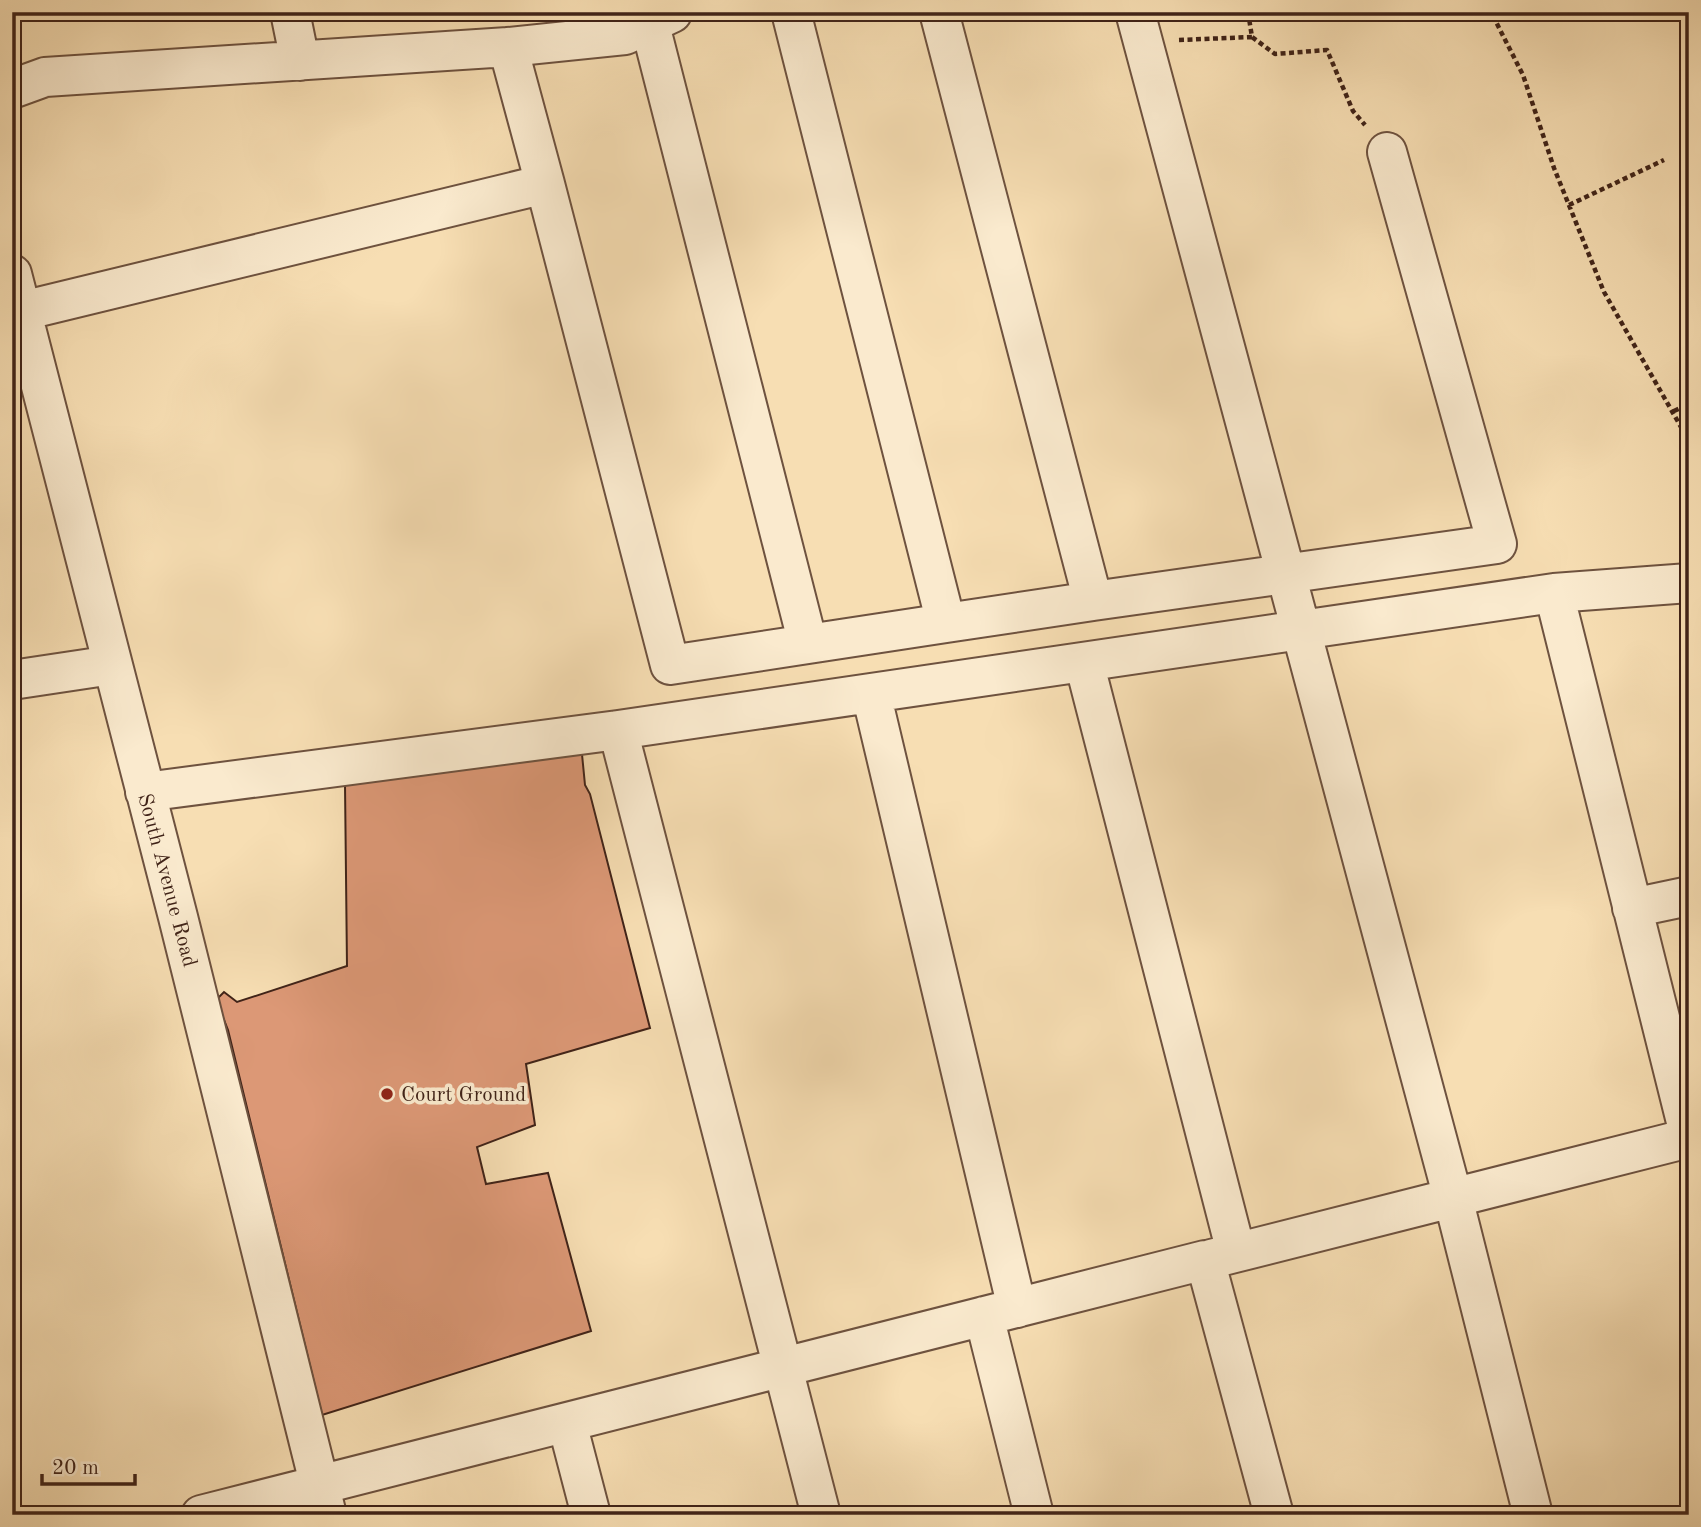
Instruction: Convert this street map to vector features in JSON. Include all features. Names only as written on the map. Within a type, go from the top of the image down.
[{"type":"street","points":[[290,12],[300,61]]},
{"type":"street","points":[[791,12],[946,623]]},
{"type":"street","points":[[939,12],[1093,601]]},
{"type":"street","points":[[12,89],[46,77],[508,47],[561,27],[625,35],[662,18],[808,644]]},
{"type":"street","points":[[1139,27],[1453,1198],[1533,1515]]},
{"type":"street","points":[[508,47],[682,718]]},
{"type":"street","points":[[670,665],[1497,544],[1387,152]]},
{"type":"street","points":[[22,311],[545,184]]},
{"type":"street","name":"South Avenue Road","points":[[12,274],[323,1501]]},
{"type":"street","points":[[145,792],[618,730],[682,718],[1554,593],[1689,583]]},
{"type":"street","points":[[201,1515],[323,1501],[567,1423],[1689,1136],[1554,593]]},
{"type":"street","points":[[1084,662],[1220,1256],[1274,1515]]},
{"type":"street","points":[[12,680],[111,665]]},
{"type":"street","points":[[871,693],[1001,1312],[1034,1515]]},
{"type":"street","points":[[618,730],[821,1515]]},
{"type":"street","points":[[1632,908],[1689,896]]},
{"type":"street","points":[[567,1423],[591,1515]]},
{"type":"path","points":[[1248,12],[1252,37]]},
{"type":"path","points":[[1493,16],[1523,75],[1569,205],[1604,292],[1689,441]]},
{"type":"path","points":[[1139,27],[1252,37],[1275,54],[1327,50],[1353,111],[1387,152]]},
{"type":"path","points":[[1569,205],[1664,160]]},
{"type":"path","points":[[1674,411],[1689,404]]},
{"type":"building","name":"Court Ground","points":[[581,744],[585,785],[590,794],[650,1028],[526,1064],[535,1125],[477,1147],[486,1184],[548,1173],[591,1331],[322,1415],[228,1030],[216,1000],[224,992],[237,1002],[347,966],[345,784]]},
{"type":"place","name":"Court Ground","points":[[387,1094]]}]
